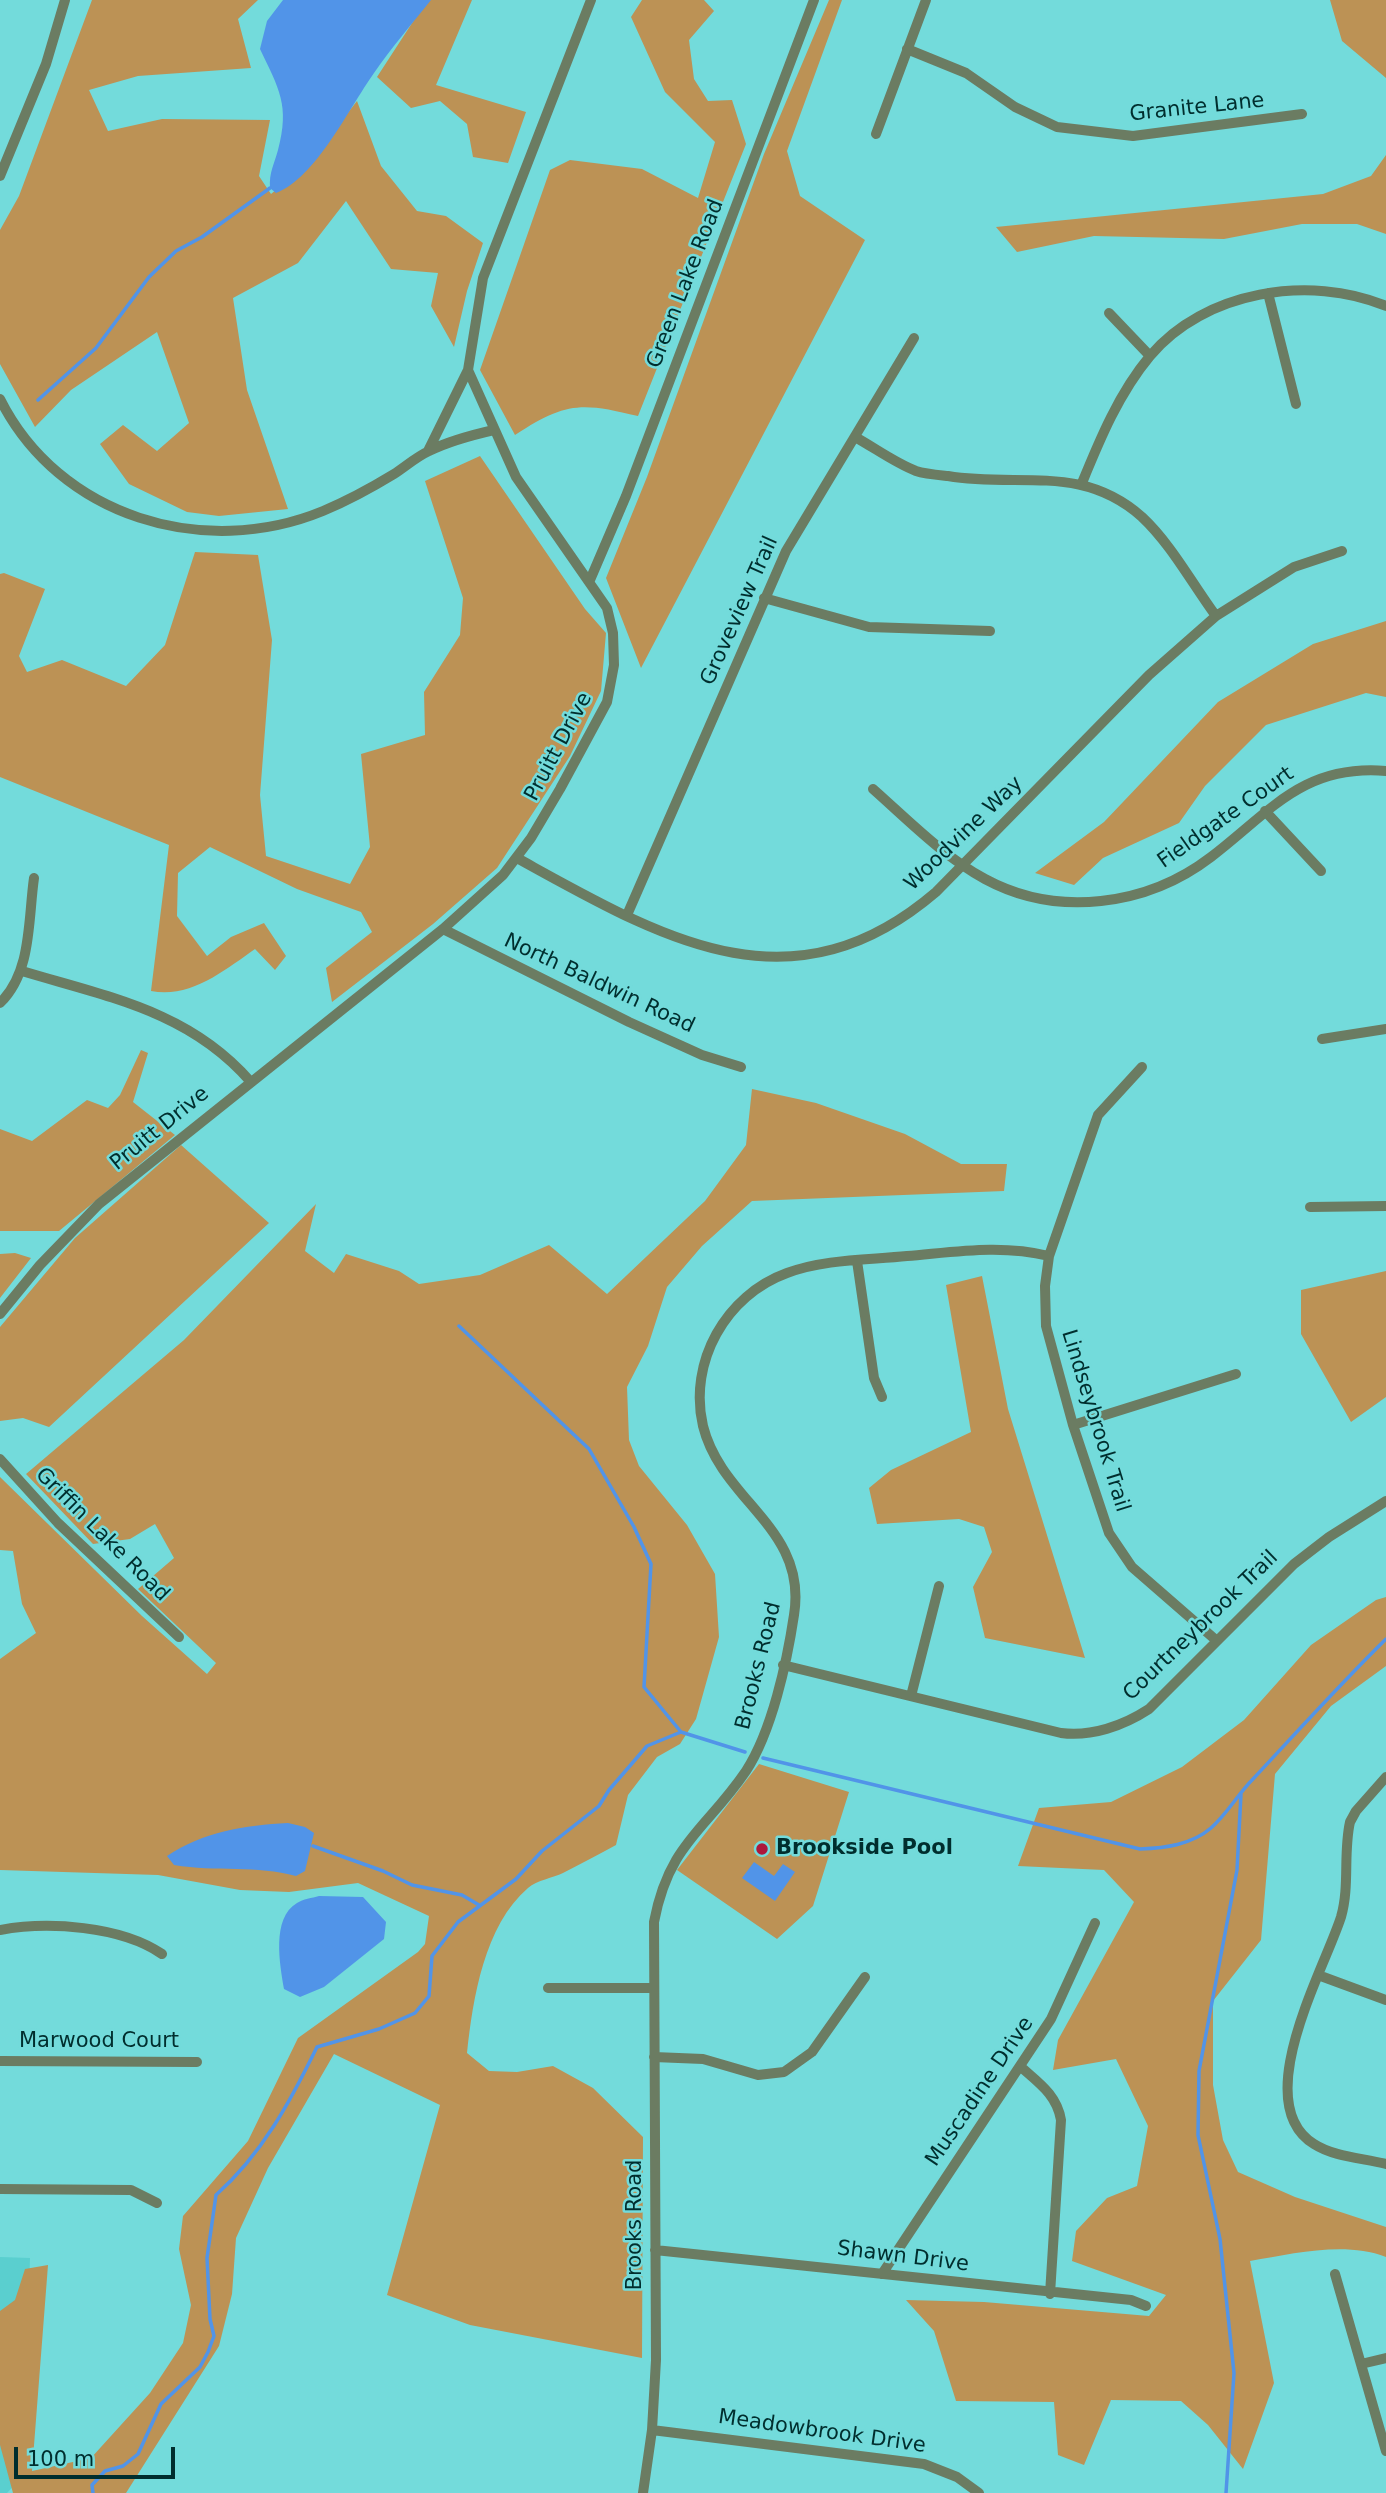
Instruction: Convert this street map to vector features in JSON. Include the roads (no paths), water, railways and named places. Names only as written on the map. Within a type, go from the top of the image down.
[{"type":"street","points":[[0,176],[46,64],[65,0]]},
{"type":"street","points":[[428,451],[468,370],[483,278],[591,0]]},
{"type":"street","name":"Green Lake Road","points":[[590,580],[626,496],[814,0]]},
{"type":"street","points":[[876,134],[926,0]]},
{"type":"street","name":"Granite Lane","points":[[907,49],[966,73],[1015,107],[1057,127],[1133,136],[1302,114]]},
{"type":"street","points":[[1082,483],[1123,394],[1150,356],[1171,337],[1203,316],[1243,299],[1298,290],[1333,292],[1386,306]]},
{"type":"street","points":[[1268,293],[1296,404]]},
{"type":"street","points":[[1109,313],[1150,356]]},
{"type":"street","name":"Groveview Trail","points":[[627,915],[786,551],[914,338]]},
{"type":"street","points":[[0,399],[21,435],[70,481],[116,509],[183,530],[231,533],[290,523],[355,496],[428,451],[494,430],[468,370]]},
{"type":"street","name":"Pruitt Drive","points":[[0,1314],[48,1256],[99,1204],[443,929],[503,875],[517,858],[560,789],[600,717],[609,693],[614,665],[613,633],[607,608],[590,580],[535,507],[494,430]]},
{"type":"street","points":[[855,436],[917,471],[970,480],[1082,483],[1113,497],[1142,517],[1216,616]]},
{"type":"street","name":"Woodvine Way","points":[[517,858],[627,915],[710,949],[759,957],[808,955],[854,943],[895,922],[936,892],[1149,676],[1216,616],[1294,566],[1342,551]]},
{"type":"street","points":[[764,598],[869,626],[990,631]]},
{"type":"street","name":"Fieldgate Court","points":[[873,789],[945,853],[985,879],[1012,890],[1051,900],[1090,902],[1129,897],[1185,875],[1211,857],[1265,811],[1307,783],[1331,775],[1386,771]]},
{"type":"street","points":[[1265,811],[1321,871]]},
{"type":"street","points":[[0,1003],[13,990],[22,971],[34,878]]},
{"type":"street","name":"North Baldwin Road","points":[[443,929],[629,1022],[702,1055],[741,1067]]},
{"type":"street","points":[[22,971],[163,1016],[197,1033],[227,1055],[250,1081]]},
{"type":"street","points":[[1322,1039],[1386,1029]]},
{"type":"street","name":"Lindseybrook Trail","points":[[1142,1067],[1098,1115],[1049,1256],[1045,1286],[1046,1326],[1102,1516],[1119,1551],[1149,1583],[1217,1641]]},
{"type":"street","points":[[1310,1207],[1386,1206]]},
{"type":"street","name":"Brooks Road","points":[[643,2493],[652,2430],[656,2360],[654,1922],[666,1876],[685,1843],[751,1763],[767,1724],[795,1607],[794,1569],[773,1531],[727,1476],[709,1443],[701,1414],[702,1373],[709,1347],[721,1325],[754,1290],[788,1272],[857,1261],[991,1248],[1049,1256]]},
{"type":"street","points":[[857,1261],[874,1378],[882,1397]]},
{"type":"street","points":[[1073,1425],[1236,1374]]},
{"type":"street","name":"Griffin Lake Road","points":[[0,1459],[58,1523],[179,1637]]},
{"type":"street","name":"Courtneybrook Trail","points":[[783,1665],[1060,1733],[1091,1732],[1127,1722],[1149,1709],[1311,1550],[1386,1501]]},
{"type":"street","points":[[911,1696],[939,1586]]},
{"type":"street","points":[[1384,1783],[1356,1811],[1350,1822],[1344,1903],[1295,2035],[1290,2111],[1302,2134],[1321,2148],[1386,2164]]},
{"type":"street","name":"Muscadine Drive","points":[[882,2274],[1021,2067],[1065,1995],[1095,1923]]},
{"type":"street","points":[[0,1930],[31,1924],[121,1934],[145,1942],[162,1954]]},
{"type":"street","points":[[1318,1975],[1386,2000]]},
{"type":"street","points":[[654,2057],[703,2059],[758,2075],[784,2072],[812,2052],[865,1977]]},
{"type":"street","points":[[548,1989],[654,1988]]},
{"type":"street","name":"Marwood Court","points":[[0,2061],[197,2062]]},
{"type":"street","points":[[1021,2067],[1048,2090],[1056,2102],[1061,2120],[1062,2149],[1050,2294]]},
{"type":"street","points":[[0,2189],[131,2190],[157,2203]]},
{"type":"street","name":"Shawn Drive","points":[[655,2250],[1050,2294],[1131,2300],[1146,2306]]},
{"type":"street","points":[[1335,2274],[1386,2451]]},
{"type":"street","points":[[1361,2364],[1386,2358]]},
{"type":"street","name":"Meadowbrook Drive","points":[[652,2430],[924,2464],[957,2477],[979,2493]]},
{"type":"waterway","points":[[38,400],[96,348],[149,277],[176,251],[202,237],[270,188]]},
{"type":"waterway","points":[[459,1326],[589,1449],[634,1527],[651,1564],[644,1687],[681,1732],[745,1752]]},
{"type":"waterway","points":[[763,1758],[1140,1849],[1168,1846],[1186,1842],[1211,1828],[1386,1639]]},
{"type":"waterway","points":[[93,2493],[92,2485],[105,2471],[123,2466],[138,2454],[161,2404],[200,2367],[208,2352],[214,2336],[210,2319],[207,2258],[216,2195],[247,2162],[274,2126],[317,2047],[379,2029],[415,2013],[429,1996],[432,1956],[458,1922],[516,1879],[542,1851],[599,1806],[609,1790],[647,1746],[681,1732]]},
{"type":"waterway","points":[[1226,2493],[1234,2373],[1220,2239],[1198,2135],[1199,2071],[1237,1870],[1241,1794]]},
{"type":"waterway","points":[[313,1846],[383,1871],[412,1885],[462,1895],[479,1905]]},
{"type":"place","name":"Brookside Pool","points":[[762,1849]]}]
